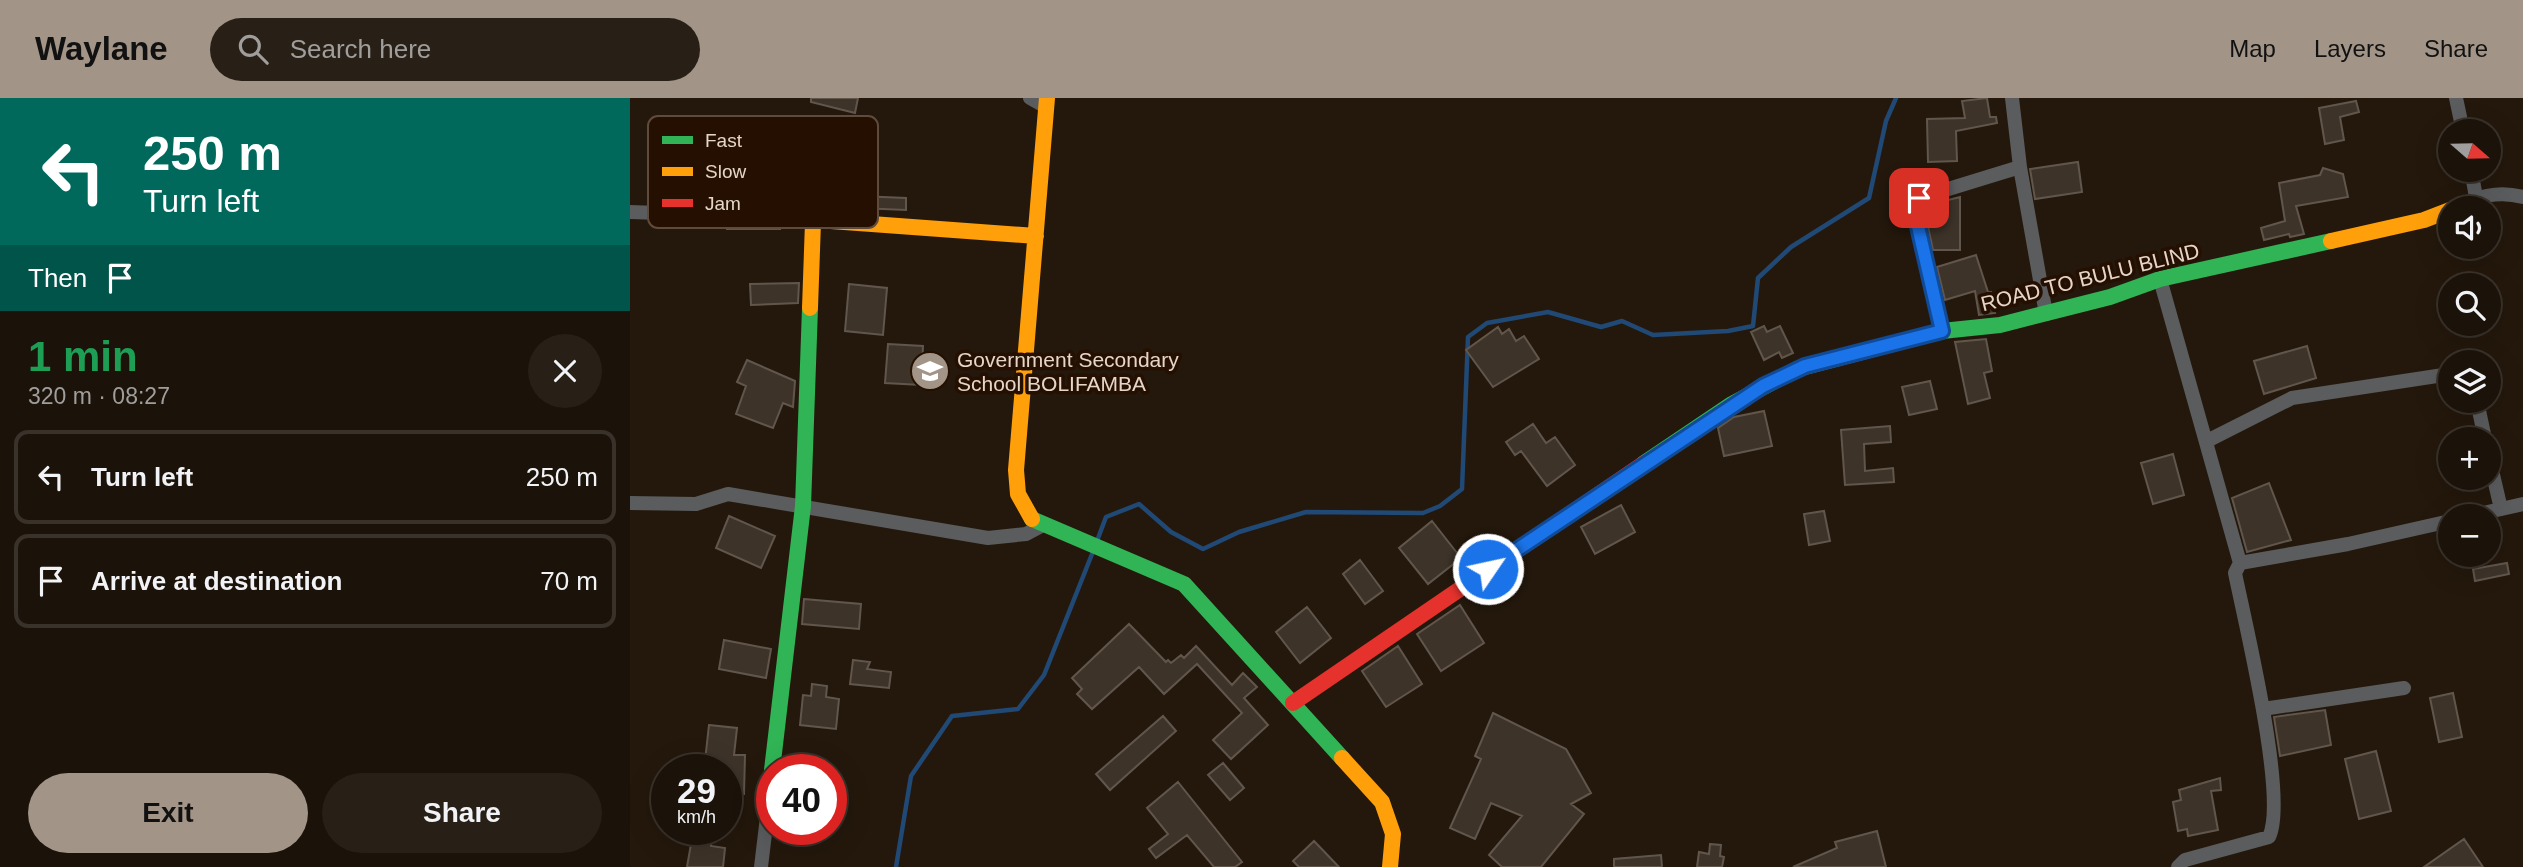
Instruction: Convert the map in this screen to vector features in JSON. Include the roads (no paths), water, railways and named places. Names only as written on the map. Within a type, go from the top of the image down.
[{"type":"street","points":[[1030,98],[1047,103],[1016,470],[1018,494],[1030,517],[1184,584],[1382,802],[1393,834],[1390,867]]},
{"type":"street","points":[[2012,98],[2020,167],[2046,314]]},
{"type":"street","points":[[2456,98],[2460,119]]},
{"type":"street","points":[[1942,331],[1914,209],[1916,202],[1919,198],[2020,167]]},
{"type":"street","name":"ROAD TO BULU BLIND","points":[[2484,196],[2508,193],[2523,197]]},
{"type":"street","points":[[630,212],[648,213]]},
{"type":"street","name":"ROAD TO BULU BLIND","points":[[1293,703],[1763,386],[1805,366],[1942,331],[2000,325],[2046,314],[2160,279],[2424,220],[2438,214]]},
{"type":"street","points":[[878,225],[1037,236]]},
{"type":"street","points":[[774,754],[803,506],[815,228]]},
{"type":"street","points":[[2160,279],[2240,563],[2235,573],[2263,709],[2275,819],[2269,837],[2185,860],[2178,867]]},
{"type":"street","points":[[2207,441],[2292,398],[2438,376]]},
{"type":"street","points":[[630,503],[696,504],[728,494],[988,538],[1026,534],[1043,524]]},
{"type":"street","points":[[2501,509],[2523,504]]},
{"type":"street","points":[[2240,563],[2348,544],[2438,524]]},
{"type":"street","points":[[2263,709],[2404,688]]},
{"type":"street","points":[[761,867],[764,845]]},
{"type":"waterway","points":[[1097,541],[1106,517],[1139,504],[1171,532],[1203,549],[1239,532],[1306,512],[1423,513],[1440,506],[1462,489],[1468,337],[1487,323],[1548,312],[1601,327],[1622,321],[1653,335],[1728,331],[1753,326],[1758,278],[1791,247],[1869,198],[1886,121],[1896,98]]},
{"type":"waterway","points":[[896,867],[911,776],[952,716],[1018,709],[1044,675],[1094,549]]},
{"type":"place","name":"Government Secondary School BOLIFAMBA","points":[[930,371]]}]
